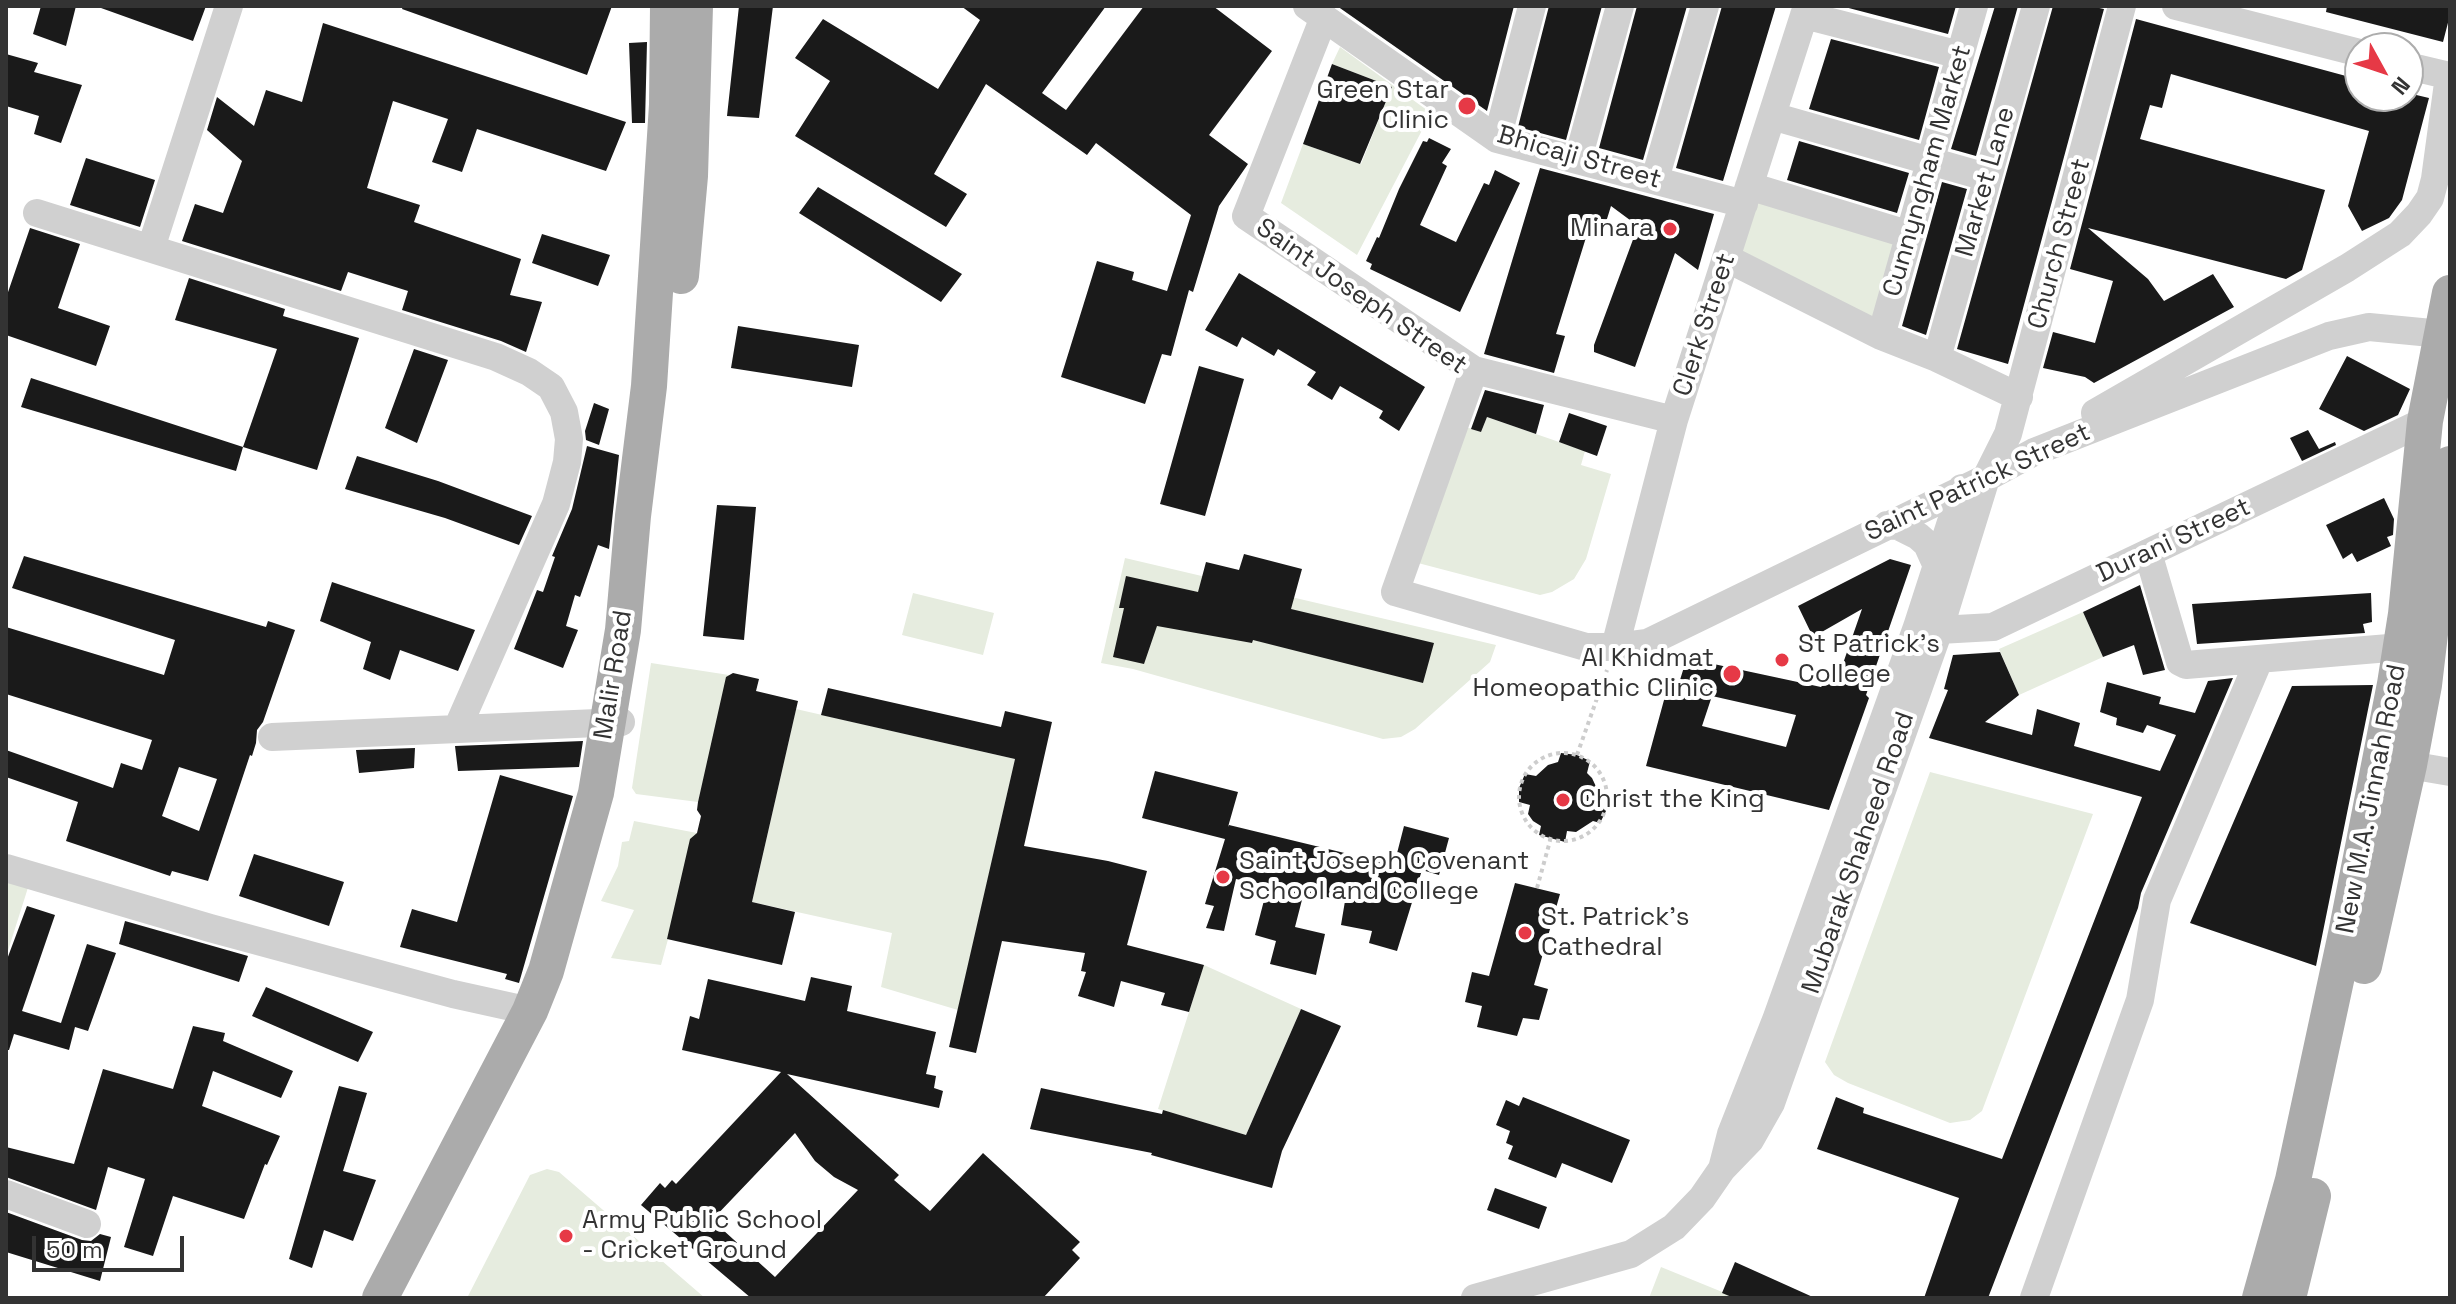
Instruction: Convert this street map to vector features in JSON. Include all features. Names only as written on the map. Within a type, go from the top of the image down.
[{"type":"main road","name":"Malir Road","points":[[405,1298],[548,1018],[606,829],[633,516],[649,386],[667,105],[668,6]]},
{"type":"main road","name":"Malir Road","points":[[380,1298],[530,1011],[546,971],[614,722],[668,424],[690,176],[695,6]]},
{"type":"main road","name":"New M.A. Jinnah Road","points":[[2288,1298],[2409,765],[2425,421],[2450,293]]},
{"type":"main road","name":"New M.A. Jinnah Road","points":[[2260,1298],[2303,1134],[2450,464]]},
{"type":"street","points":[[151,248],[229,6]]},
{"type":"street","points":[[1497,139],[1532,6]]},
{"type":"street","points":[[1578,159],[1620,6]]},
{"type":"street","points":[[1655,179],[1705,6]]},
{"type":"street","name":"Cunnyngham Market","points":[[1881,336],[1974,6]]},
{"type":"street","name":"Market Lane","points":[[1937,358],[2036,6]]},
{"type":"street","name":"Church Street","points":[[1974,483],[2008,434],[2122,6]]},
{"type":"street","points":[[2176,6],[2344,49]]},
{"type":"street","points":[[1806,10],[1960,55]]},
{"type":"street","name":"Clerk Street","points":[[1615,647],[1674,420],[1806,10]]},
{"type":"street","name":"Bhicaji Street","points":[[1316,12],[1497,139],[1655,179],[1746,195],[1910,235]]},
{"type":"street","name":"Saint Joseph Street","points":[[1316,12],[1246,216],[1474,370],[1395,592],[1586,647],[1615,647]]},
{"type":"street","points":[[2034,452],[2074,425],[2347,268],[2400,234],[2430,198],[2435,179],[2449,76],[2424,70]]},
{"type":"street","points":[[1772,116],[1986,177]]},
{"type":"street","points":[[37,213],[496,357],[529,372],[551,387],[564,412],[569,439],[567,462],[556,504],[457,729]]},
{"type":"street","points":[[1726,258],[1881,336],[1937,358],[2019,397]]},
{"type":"street","name":"Saint Patrick Street","points":[[1615,647],[1647,643],[2034,452],[2329,336],[2369,327],[2442,334]]},
{"type":"street","points":[[1474,370],[1674,420]]},
{"type":"street","name":"Durani Street","points":[[1928,629],[1993,627],[2425,421]]},
{"type":"street","name":"Mubarak Shaheed Road","points":[[1928,629],[1936,564],[1974,483]]},
{"type":"street","name":"Mubarak Shaheed Road","points":[[1475,1298],[1509,1293],[1631,1254],[1674,1227],[1750,1140],[1771,1103],[1974,483]]},
{"type":"street","points":[[1887,525],[1898,526],[1918,536],[1927,544],[1936,564]]},
{"type":"street","points":[[2148,553],[2180,662],[2195,665],[2259,660],[2413,639]]},
{"type":"street","points":[[2034,1298],[2140,1000],[2157,900],[2259,660]]},
{"type":"street","points":[[272,737],[614,722]]},
{"type":"street","points":[[2409,765],[2450,772]]},
{"type":"street","points":[[6,868],[225,932],[453,994],[530,1011]]},
{"type":"street","points":[[6,1194],[87,1224]]},
{"type":"path","points":[[1577,755],[1615,647]]},
{"type":"path","points":[[1561,753],[1577,755],[1590,761],[1606,783],[1606,811],[1600,823],[1578,840],[1551,841],[1539,835],[1522,815],[1519,788],[1534,763],[1561,753]]},
{"type":"path","points":[[1537,888],[1551,839]]},
{"type":"shaded area","points":[[1340,47],[1431,113],[1357,255],[1281,203],[1303,144],[1361,164],[1392,87],[1332,64]]},
{"type":"shaded area","points":[[1749,186],[1910,235],[1881,336],[1726,258]]},
{"type":"shaded area","points":[[1487,417],[1585,451],[1581,465],[1611,474],[1586,559],[1574,579],[1552,592],[1540,595],[1418,563],[1466,427],[1481,432]]},
{"type":"shaded area","points":[[1125,558],[1496,645],[1490,662],[1415,729],[1401,737],[1383,739],[1133,669],[1101,663]]},
{"type":"shaded area","points":[[913,593],[994,613],[983,655],[902,635]]},
{"type":"shaded area","points":[[2083,612],[2103,657],[2019,695],[1999,649]]},
{"type":"shaded area","points":[[651,663],[729,675],[698,802],[636,794],[632,788]]},
{"type":"shaded area","points":[[796,709],[1015,759],[958,1010],[881,987],[892,933],[752,902]]},
{"type":"shaded area","points":[[1930,772],[2093,814],[1982,1111],[1970,1120],[1950,1123],[1848,1083],[1834,1075],[1825,1062]]},
{"type":"shaded area","points":[[634,821],[697,833],[661,965],[611,958],[634,910],[601,901],[618,866],[622,842],[629,841]]},
{"type":"shaded area","points":[[6,868],[32,875],[6,957]]},
{"type":"shaded area","points":[[1204,965],[1301,1009],[1246,1135],[1158,1109]]},
{"type":"shaded area","name":"Army Public School - Cricket Ground","points":[[547,1169],[559,1172],[705,1298],[467,1298],[530,1175]]},
{"type":"shaded area","points":[[1661,1267],[1737,1298],[1649,1298]]},
{"type":"building","points":[[41,6],[76,6],[66,46],[33,34]]},
{"type":"building","points":[[102,6],[206,6],[193,41]]},
{"type":"building","points":[[403,6],[612,6],[587,75],[402,9]]},
{"type":"building","points":[[739,6],[773,6],[759,118],[727,116]]},
{"type":"building","points":[[961,6],[1106,6],[1042,93],[1066,110],[1144,6],[1213,6],[1272,51],[1209,135],[1248,164],[1219,206],[1193,292],[1189,290],[1171,356],[1162,354],[1145,404],[1061,377],[1097,261],[1134,272],[1132,280],[1167,291],[1191,215],[1096,143],[1087,155],[986,84],[934,174],[967,194],[946,227],[795,136],[830,81],[795,58],[823,19],[938,89],[980,20]]},
{"type":"building","points":[[1337,6],[1514,6],[1487,111]]},
{"type":"building","points":[[1549,6],[1602,6],[1566,140],[1518,127]]},
{"type":"building","points":[[1637,6],[1687,6],[1643,160],[1599,148]]},
{"type":"building","points":[[1722,6],[1776,6],[1723,181],[1676,168]]},
{"type":"building","points":[[1841,6],[1956,6],[1948,34]]},
{"type":"building","points":[[1995,6],[2018,6],[1976,156],[1951,149]]},
{"type":"building","points":[[2053,6],[2104,9],[2008,364],[1957,349]]},
{"type":"building","points":[[2327,6],[2450,6],[2443,42],[2424,37],[2424,32],[2404,32],[2326,12]]},
{"type":"building","points":[[2136,19],[2344,75],[2344,112],[2424,112],[2424,97],[2429,98],[2402,200],[2389,218],[2362,231],[2348,206],[2369,131],[2171,74],[2162,108],[2150,105],[2140,139],[2325,190],[2302,270],[2286,279],[2088,228],[2148,279],[2164,301],[2213,274],[2234,307],[2094,383],[2085,377],[2043,368],[2053,332],[2095,343],[2113,281],[2070,269]]},
{"type":"building","points":[[323,23],[626,122],[606,171],[477,129],[462,172],[432,162],[448,119],[393,101],[367,188],[420,205],[414,222],[521,259],[510,295],[542,302],[526,352],[402,310],[408,291],[348,272],[341,291],[182,241],[195,204],[223,213],[242,161],[207,130],[217,97],[254,126],[266,90],[302,102]]},
{"type":"building","points":[[1831,39],[1939,67],[1919,140],[1809,109]]},
{"type":"building","points":[[647,42],[645,123],[632,123],[629,43]]},
{"type":"building","points":[[6,54],[38,63],[34,72],[82,85],[61,143],[34,134],[39,116],[6,106]]},
{"type":"building","points":[[1332,64],[1392,87],[1360,164],[1303,144]]},
{"type":"building","points":[[1429,138],[1451,149],[1442,163],[1447,166],[1420,225],[1456,242],[1484,183],[1489,185],[1495,170],[1520,183],[1460,312],[1370,269],[1372,264],[1366,261],[1423,141],[1427,142]]},
{"type":"building","points":[[1799,141],[1909,173],[1897,213],[1787,180]]},
{"type":"building","points":[[86,158],[155,180],[140,227],[70,205]]},
{"type":"building","points":[[1540,168],[1714,214],[1698,270],[1675,253],[1635,367],[1594,352],[1638,226],[1611,206],[1602,235],[1588,231],[1556,334],[1565,336],[1554,373],[1484,354]]},
{"type":"building","points":[[1942,182],[1967,189],[1926,335],[1902,326]]},
{"type":"building","points":[[818,187],[962,274],[941,302],[799,213]]},
{"type":"building","points":[[30,228],[80,244],[58,308],[110,326],[96,366],[6,335],[6,298]]},
{"type":"building","points":[[542,234],[610,255],[598,286],[532,263]]},
{"type":"building","points":[[1239,273],[1425,387],[1399,431],[1379,418],[1383,411],[1340,386],[1332,400],[1307,385],[1316,372],[1278,349],[1274,356],[1242,337],[1237,347],[1205,330]]},
{"type":"building","points":[[189,278],[285,309],[283,316],[359,338],[317,470],[243,447],[277,349],[175,320]]},
{"type":"building","points":[[738,326],[859,345],[852,387],[731,368]]},
{"type":"building","points":[[414,349],[448,360],[417,443],[385,428]]},
{"type":"building","points":[[2347,356],[2410,389],[2398,415],[2364,431],[2319,409]]},
{"type":"building","points":[[1199,366],[1244,379],[1205,516],[1160,504]]},
{"type":"building","points":[[31,378],[243,447],[236,471],[21,407]]},
{"type":"building","points":[[1485,390],[1544,405],[1536,434],[1487,417],[1481,432],[1471,429]]},
{"type":"building","points":[[594,403],[609,409],[599,445],[586,440],[585,431]]},
{"type":"building","points":[[1569,413],[1607,426],[1597,456],[1559,442]]},
{"type":"building","points":[[2308,430],[2319,449],[2335,442],[2336,445],[2302,461],[2290,438]]},
{"type":"building","points":[[587,446],[619,455],[609,549],[598,545],[580,597],[575,595],[566,626],[578,630],[563,668],[514,649],[537,590],[543,592],[555,557],[552,556],[572,509]]},
{"type":"building","points":[[357,456],[438,481],[532,516],[519,545],[445,518],[345,489]]},
{"type":"building","points":[[2384,498],[2394,519],[2393,535],[2387,537],[2391,546],[2357,562],[2352,553],[2343,559],[2326,525]]},
{"type":"building","points":[[717,505],[756,507],[744,640],[703,636]]},
{"type":"building","points":[[1244,554],[1302,569],[1291,609],[1434,643],[1423,683],[1253,640],[1252,643],[1157,626],[1144,664],[1113,657],[1124,608],[1119,608],[1126,576],[1198,592],[1206,562],[1239,570]]},
{"type":"building","points":[[24,556],[266,627],[268,621],[295,630],[263,722],[257,730],[252,756],[208,881],[172,871],[170,876],[66,841],[78,802],[6,777],[6,750],[113,788],[121,763],[142,770],[152,740],[6,694],[6,627],[164,675],[175,640],[12,588]],"holes":[[[179,767],[217,779],[199,831],[162,816]]]},
{"type":"building","points":[[1890,559],[1911,565],[1829,810],[1646,766],[1670,678],[1680,680],[1684,667],[1693,670],[1695,660],[1821,687],[1830,677],[1839,675],[1862,609],[1813,637],[1798,606]],"holes":[[[1712,696],[1796,715],[1786,747],[1702,726]]]},
{"type":"building","points":[[332,582],[475,630],[458,671],[400,650],[390,680],[363,669],[371,642],[320,621]]},
{"type":"building","points":[[2140,585],[2165,670],[2143,675],[2134,645],[2103,657],[2083,612]]},
{"type":"building","points":[[2371,593],[2372,622],[2363,624],[2365,633],[2197,644],[2192,604]]},
{"type":"building","points":[[2000,652],[2019,695],[1985,722],[2032,735],[2037,709],[2080,723],[2074,746],[2160,771],[2176,735],[2147,725],[2143,733],[2116,725],[2117,718],[2100,712],[2107,682],[2161,697],[2159,704],[2195,713],[2208,681],[2233,678],[2141,893],[2138,908],[1988,1298],[1924,1298],[1959,1198],[1817,1149],[1836,1097],[1864,1108],[1863,1113],[2002,1159],[2142,797],[1929,738],[1948,690],[1944,689],[1953,655]]},
{"type":"building","points":[[733,673],[759,679],[756,691],[798,701],[752,902],[795,912],[782,965],[667,939],[690,839],[697,833],[701,816],[697,810],[698,802],[726,677]]},
{"type":"building","points":[[2373,685],[2316,966],[2190,923],[2292,686]]},
{"type":"building","points":[[828,688],[1001,727],[1005,711],[1052,722],[1024,846],[1147,871],[1127,945],[1204,965],[1189,1012],[1161,1005],[1165,993],[1121,981],[1114,1007],[1078,996],[1086,972],[1081,971],[1085,953],[1002,941],[976,1053],[949,1047],[1015,759],[821,715]]},
{"type":"building","points":[[583,741],[579,767],[458,771],[455,746]]},
{"type":"building","points":[[415,748],[414,768],[359,773],[356,750]]},
{"type":"building","name":"Christ the King","points":[[1561,753],[1590,761],[1587,773],[1599,793],[1608,797],[1600,823],[1593,821],[1576,832],[1567,831],[1565,842],[1539,835],[1541,826],[1528,814],[1530,805],[1519,802],[1519,788],[1525,774],[1536,776],[1548,765],[1558,762]]},
{"type":"building","points":[[1155,771],[1238,792],[1228,827],[1394,865],[1404,826],[1449,838],[1439,875],[1422,870],[1397,951],[1369,943],[1372,931],[1341,925],[1345,901],[1304,892],[1295,927],[1325,934],[1316,975],[1270,964],[1276,941],[1255,935],[1268,885],[1236,879],[1224,931],[1206,928],[1214,906],[1205,904],[1225,839],[1142,818]]},
{"type":"building","points":[[500,775],[573,796],[519,983],[505,979],[507,974],[400,947],[412,909],[457,922]]},
{"type":"building","points":[[254,854],[344,882],[329,926],[239,896]]},
{"type":"building","name":"St. Patrick's Cathedral","points":[[1515,883],[1560,894],[1534,985],[1548,989],[1539,1020],[1523,1018],[1517,1036],[1477,1027],[1482,1006],[1465,1002],[1472,972],[1489,976]]},
{"type":"building","points":[[27,906],[55,915],[22,1011],[61,1023],[87,944],[116,953],[88,1031],[75,1027],[69,1050],[14,1034],[9,1050],[6,1050],[6,962]]},
{"type":"building","points":[[125,921],[248,956],[239,982],[119,944]]},
{"type":"building","points":[[811,977],[852,986],[847,1011],[936,1032],[926,1074],[936,1076],[934,1088],[943,1091],[939,1108],[787,1074],[899,1175],[894,1180],[930,1211],[983,1153],[1080,1242],[1072,1250],[1080,1258],[1043,1298],[751,1298],[641,1205],[660,1183],[665,1188],[672,1180],[676,1184],[781,1072],[682,1050],[690,1016],[699,1019],[708,979],[805,1001]],"holes":[[[795,1133],[815,1161],[834,1177],[858,1190],[775,1277],[712,1220]]]},
{"type":"building","points":[[266,987],[373,1032],[358,1062],[252,1016]]},
{"type":"building","points":[[1301,1009],[1341,1026],[1282,1151],[1272,1188],[1152,1153],[1030,1129],[1041,1088],[1162,1114],[1163,1110],[1246,1135]]},
{"type":"building","points":[[193,1026],[225,1033],[223,1041],[293,1071],[281,1098],[213,1071],[202,1106],[280,1136],[265,1164],[244,1219],[173,1196],[153,1256],[124,1247],[145,1179],[108,1167],[96,1210],[6,1177],[6,1147],[74,1164],[103,1069],[173,1089]]},
{"type":"building","points":[[339,1086],[367,1093],[343,1171],[376,1180],[353,1241],[324,1230],[312,1268],[289,1259]]},
{"type":"building","points":[[1523,1097],[1630,1140],[1612,1183],[1562,1163],[1556,1178],[1508,1159],[1513,1146],[1506,1143],[1510,1131],[1496,1125],[1506,1100],[1519,1106]]},
{"type":"building","points":[[1495,1188],[1547,1207],[1539,1229],[1487,1210]]},
{"type":"building","points":[[6,1212],[82,1240],[91,1241],[100,1234],[111,1237],[100,1281],[6,1252]]},
{"type":"building","points":[[1735,1262],[1815,1298],[1734,1298],[1722,1293]]},
{"type":"place","name":"Green Star Clinic","points":[[1467,106]]},
{"type":"place","name":"Minara","points":[[1670,229]]},
{"type":"place","name":"St Patrick's College","points":[[1782,660]]},
{"type":"place","name":"Al Khidmat Homeopathic Clinic","points":[[1732,674]]},
{"type":"place","name":"Christ the King","points":[[1563,800]]},
{"type":"place","name":"Saint Joseph Covenant School and College","points":[[1223,877]]},
{"type":"place","name":"St. Patrick's Cathedral","points":[[1525,933]]},
{"type":"place","name":"Army Public School - Cricket Ground","points":[[566,1236]]}]
